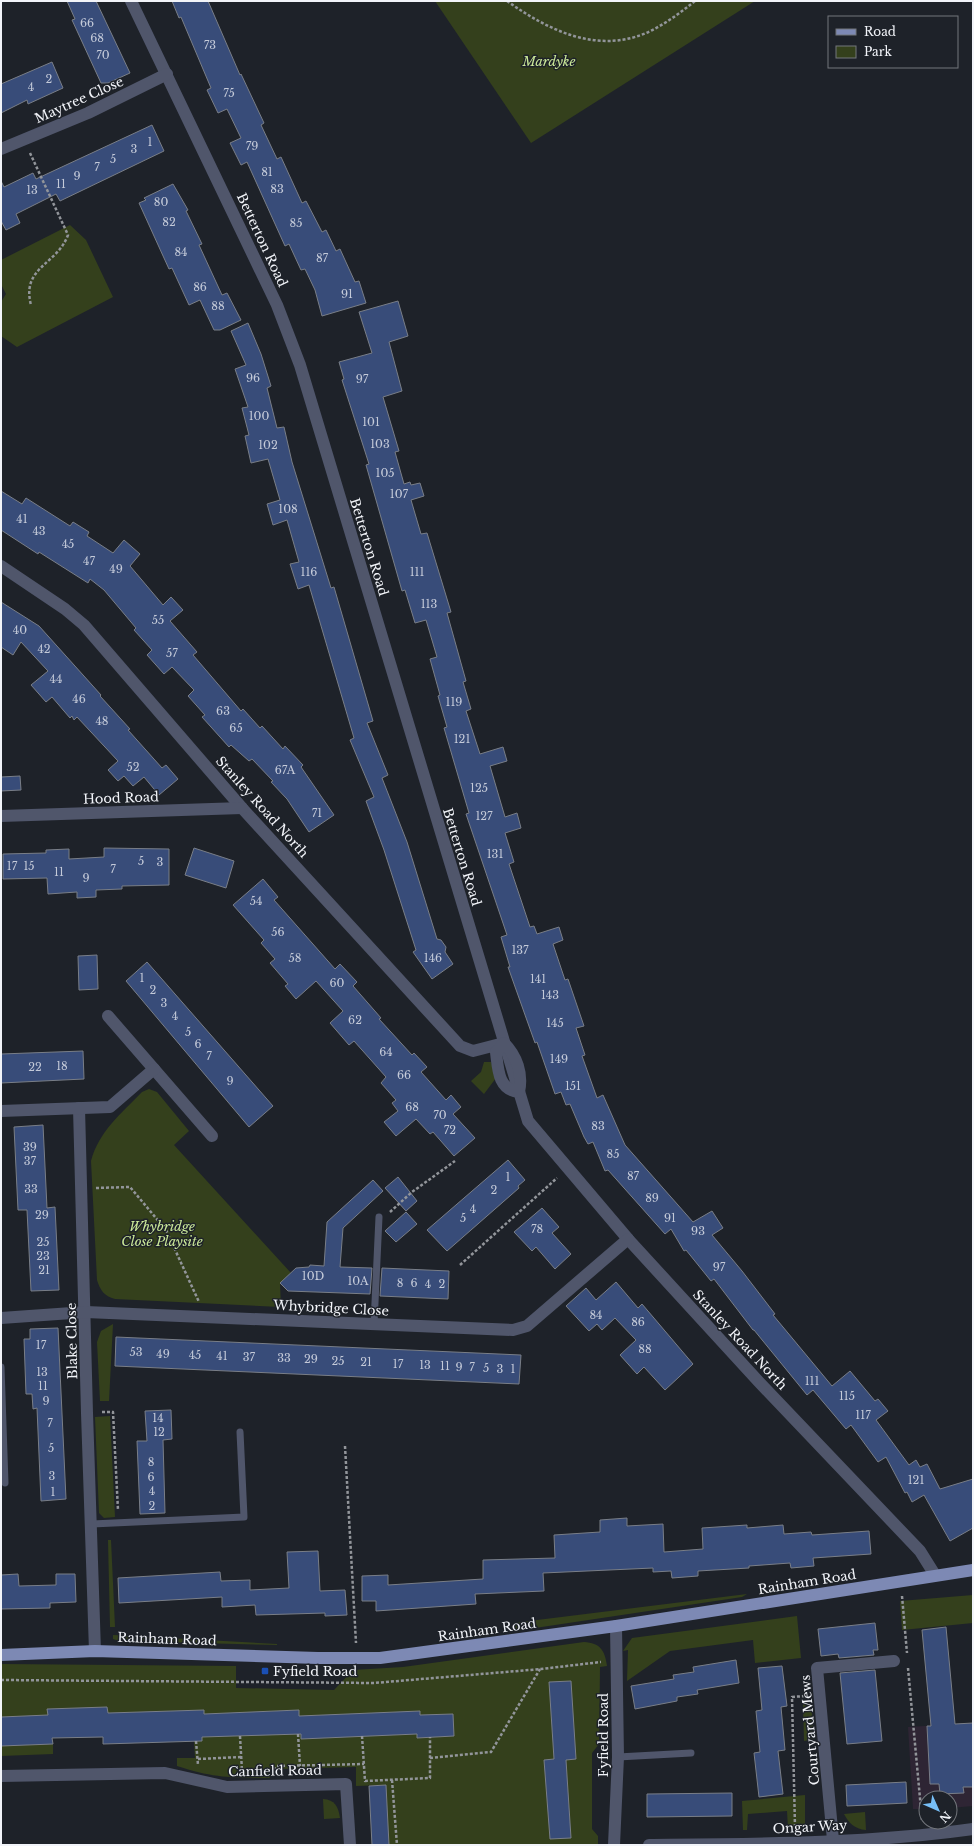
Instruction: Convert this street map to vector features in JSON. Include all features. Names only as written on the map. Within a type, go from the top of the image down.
[{"type":"main road","name":"Rainham Road","points":[[1,1654],[96,1651],[318,1658],[400,1656],[616,1626],[973,1570]]},
{"type":"street","name":"Betterton Road","points":[[131,1],[277,305],[300,365],[528,1121]]},
{"type":"street","name":"Maytree Close","points":[[1,149],[88,113],[167,74]]},
{"type":"street","name":"Stanley Road North","points":[[1,566],[65,609],[84,625],[242,808],[460,1046],[473,1051],[504,1043]]},
{"type":"street","name":"Hood Road","points":[[1,816],[242,808]]},
{"type":"street","points":[[108,1016],[212,1136]]},
{"type":"street","points":[[1,1111],[110,1107],[154,1070]]},
{"type":"street","name":"Blake Close","points":[[79,1108],[86,1312],[87,1413],[96,1651]]},
{"type":"street","name":"Stanley Road North","points":[[528,1121],[628,1239],[759,1382],[920,1551],[935,1575]]},
{"type":"street","name":"Whybridge Close","points":[[1,1318],[86,1312],[513,1330],[527,1326],[628,1239]]},
{"type":"street","name":"Fyfield Road","points":[[614,1845],[618,1757],[616,1626]]},
{"type":"street","name":"Courtyard Mews","points":[[833,1840],[817,1668],[894,1661]]},
{"type":"street","name":"Canfield Road","points":[[1,1776],[164,1773],[227,1787],[346,1784],[350,1845]]},
{"type":"street","name":"Ongar Way","points":[[649,1845],[795,1842],[924,1835],[973,1829]]},
{"type":"lane","points":[[374,1324],[379,1220]]},
{"type":"lane","points":[[1,1367],[5,1483]]},
{"type":"lane","points":[[92,1524],[244,1517],[240,1432]]},
{"type":"lane","points":[[618,1757],[691,1753]]},
{"type":"path","points":[[507,1],[533,17],[573,37],[603,41],[618,40],[645,33],[658,27],[695,1]]},
{"type":"path","points":[[23,140],[68,235],[59,252],[35,273],[28,290],[31,306]]},
{"type":"path","points":[[379,1220],[412,1192],[455,1161]]},
{"type":"path","points":[[460,1265],[568,1168]]},
{"type":"path","points":[[82,1189],[130,1187],[166,1230],[205,1317]]},
{"type":"path","points":[[87,1413],[113,1412],[118,1523]]},
{"type":"path","points":[[345,1446],[357,1658]]},
{"type":"path","points":[[900,1581],[924,1835]]},
{"type":"path","points":[[1,1680],[374,1683],[541,1669],[617,1660]]},
{"type":"path","points":[[430,1758],[491,1752],[541,1669]]},
{"type":"path","points":[[795,1842],[792,1697],[820,1695]]},
{"type":"path","points":[[298,1734],[300,1766]]},
{"type":"path","points":[[240,1736],[243,1776]]},
{"type":"path","points":[[362,1736],[365,1781],[430,1778],[430,1737]]},
{"type":"path","points":[[196,1740],[200,1781]]},
{"type":"path","points":[[198,1759],[241,1757]]},
{"type":"path","points":[[273,1771],[277,1766],[364,1764]]},
{"type":"path","points":[[392,1780],[397,1845]]},
{"type":"shaded area","points":[[973,1723],[973,1806],[958,1807],[958,1790],[918,1790],[918,1809],[913,1809],[908,1727]]},
{"type":"green space","name":"Mardyke","points":[[435,1],[755,1],[531,143]]},
{"type":"green space","points":[[70,225],[86,240],[113,297],[17,347],[1,336],[1,302],[6,294],[1,284],[1,260]]},
{"type":"green space","points":[[484,1062],[491,1062],[496,1078],[484,1094],[471,1081],[481,1072]]},
{"type":"green space","name":"Whybridge Close Playsite","points":[[149,1089],[157,1092],[189,1131],[174,1145],[291,1273],[280,1283],[281,1307],[115,1299],[108,1296],[101,1290],[97,1280],[91,1161],[99,1141],[105,1132],[142,1092]]},
{"type":"green space","points":[[113,1324],[109,1401],[100,1401],[97,1342],[101,1331]]},
{"type":"green space","points":[[110,1416],[115,1517],[104,1518],[99,1513],[95,1417]]},
{"type":"green space","points":[[108,1540],[111,1540],[115,1627],[110,1627]]},
{"type":"green space","points":[[747,1594],[742,1597],[515,1631],[513,1623]]},
{"type":"green space","points":[[973,1595],[973,1623],[902,1630],[900,1601]]},
{"type":"green space","points":[[797,1616],[801,1658],[755,1663],[753,1640],[670,1651],[627,1681],[628,1650],[623,1651],[632,1638]]},
{"type":"green space","points":[[113,1635],[277,1645],[119,1641],[113,1639]]},
{"type":"green space","points":[[584,1642],[594,1644],[601,1648],[605,1656],[607,1666],[600,1667],[599,1744],[592,1753],[592,1829],[598,1836],[598,1845],[389,1845],[386,1785],[356,1786],[356,1767],[278,1769],[269,1778],[256,1778],[212,1775],[177,1766],[177,1758],[195,1758],[194,1741],[202,1740],[202,1737],[301,1733],[302,1739],[417,1734],[417,1738],[454,1736],[453,1714],[420,1715],[419,1711],[299,1716],[299,1710],[204,1714],[204,1710],[108,1713],[107,1707],[48,1709],[48,1715],[1,1717],[1,1664],[236,1666],[236,1688],[334,1690],[353,1670],[403,1667]],"holes":[[[570,1681],[576,1759],[566,1760],[571,1837],[550,1839],[544,1760],[554,1759],[549,1682]]]},
{"type":"green space","points":[[803,1703],[811,1704],[815,1739],[804,1741]]},
{"type":"green space","points":[[53,1744],[53,1754],[1,1756],[1,1746]]},
{"type":"green space","points":[[805,1795],[805,1827],[788,1828],[787,1811],[748,1814],[747,1830],[743,1830],[742,1801]]},
{"type":"green space","points":[[323,1799],[335,1804],[340,1818],[324,1819]]},
{"type":"green space","points":[[865,1812],[866,1830],[852,1825],[844,1814]]},
{"type":"building","points":[[67,1],[96,1],[130,73],[108,83],[101,83],[72,20],[75,19]]},
{"type":"building","points":[[172,1],[208,1],[240,75],[241,74],[264,123],[261,125],[277,159],[281,157],[302,203],[306,201],[322,232],[326,230],[336,251],[340,249],[355,282],[359,281],[366,303],[322,316],[315,290],[305,269],[301,270],[289,244],[285,246],[247,162],[241,165],[230,143],[241,138],[227,109],[218,113],[207,90],[211,88],[181,17],[179,18]]},
{"type":"building","points":[[52,62],[63,88],[28,104],[27,100],[1,113],[1,84]]},
{"type":"building","points":[[152,125],[164,151],[60,201],[56,194],[16,214],[20,223],[6,230],[1,221],[1,181],[4,187],[33,173],[36,179]]},
{"type":"building","points":[[173,184],[188,210],[186,211],[202,244],[199,245],[222,295],[227,293],[241,320],[220,330],[214,330],[200,300],[189,305],[172,268],[169,269],[139,203],[146,200],[144,198]]},
{"type":"building","points":[[398,301],[408,336],[389,342],[402,391],[383,397],[399,451],[395,452],[404,484],[410,482],[411,485],[420,483],[424,496],[411,500],[421,534],[427,533],[451,612],[447,613],[466,681],[463,682],[471,709],[466,711],[480,754],[503,747],[507,761],[490,766],[505,817],[517,813],[521,828],[505,833],[514,862],[509,864],[530,927],[534,926],[537,934],[559,927],[563,940],[553,944],[565,980],[568,979],[584,1026],[576,1028],[585,1055],[582,1056],[597,1098],[603,1095],[625,1145],[693,1222],[712,1211],[723,1228],[712,1235],[775,1314],[773,1315],[832,1386],[850,1371],[875,1401],[878,1399],[888,1411],[876,1420],[909,1465],[916,1460],[920,1467],[927,1464],[940,1489],[973,1479],[973,1528],[950,1541],[924,1495],[912,1502],[907,1492],[905,1493],[886,1457],[878,1462],[851,1425],[846,1429],[813,1390],[807,1395],[753,1330],[714,1279],[711,1281],[686,1250],[684,1251],[671,1229],[665,1234],[608,1170],[605,1171],[593,1142],[588,1144],[584,1137],[570,1104],[566,1105],[561,1092],[555,1094],[508,967],[510,967],[501,937],[507,935],[466,814],[469,813],[444,728],[447,727],[438,696],[440,695],[430,659],[437,657],[426,620],[415,623],[405,590],[402,591],[366,465],[369,464],[342,380],[344,379],[339,362],[372,353],[359,312]]},
{"type":"building","points":[[248,323],[261,354],[271,386],[267,388],[277,428],[284,427],[292,462],[331,588],[334,587],[373,721],[367,723],[388,775],[382,778],[407,842],[437,939],[441,940],[446,947],[445,952],[453,964],[432,979],[413,952],[416,950],[384,850],[366,801],[374,797],[350,740],[354,738],[309,585],[298,589],[290,564],[299,562],[287,520],[273,525],[267,504],[280,500],[268,459],[251,463],[245,436],[249,435],[242,408],[248,407],[235,369],[246,365],[231,331]]},
{"type":"building","points":[[1,491],[22,504],[26,498],[70,526],[73,522],[89,532],[87,536],[113,553],[124,540],[140,554],[130,566],[163,605],[171,597],[183,610],[170,621],[197,652],[193,655],[241,711],[243,709],[260,728],[262,726],[283,749],[285,746],[303,765],[301,767],[334,815],[309,832],[287,799],[271,782],[273,781],[252,759],[249,761],[231,745],[229,747],[202,717],[205,715],[188,696],[194,690],[172,667],[164,674],[147,655],[152,650],[134,630],[136,628],[104,590],[90,579],[88,583],[39,552],[38,554],[1,530]]},
{"type":"building","points":[[1,602],[39,626],[101,695],[100,696],[130,729],[128,730],[162,768],[166,765],[178,779],[159,795],[144,777],[133,786],[124,776],[118,781],[108,770],[118,761],[77,717],[74,720],[72,716],[70,718],[52,697],[46,702],[31,685],[48,671],[21,642],[13,655],[1,647]]},
{"type":"building","points":[[20,776],[21,790],[1,791],[1,777]]},
{"type":"building","points":[[104,848],[169,849],[169,885],[122,886],[122,889],[96,890],[96,897],[77,898],[77,892],[48,894],[47,878],[3,879],[3,854],[46,853],[46,850],[69,849],[69,859],[104,857]]},
{"type":"building","points":[[194,848],[234,861],[226,888],[185,875]]},
{"type":"building","points":[[263,879],[278,897],[274,900],[335,969],[340,964],[357,982],[353,986],[381,1018],[379,1019],[412,1055],[414,1053],[427,1067],[421,1072],[446,1100],[451,1095],[461,1107],[453,1114],[475,1138],[454,1156],[433,1132],[430,1134],[416,1119],[396,1136],[384,1122],[398,1111],[392,1103],[396,1100],[381,1083],[386,1077],[354,1041],[349,1045],[330,1023],[343,1011],[316,981],[296,999],[285,986],[288,984],[270,963],[275,959],[261,943],[264,940],[233,905]]},
{"type":"building","points":[[97,955],[98,989],[79,990],[78,956]]},
{"type":"building","points":[[147,962],[273,1106],[249,1127],[126,981]]},
{"type":"building","points":[[83,1051],[84,1079],[1,1083],[1,1054]]},
{"type":"building","points":[[43,1125],[47,1208],[55,1207],[59,1290],[31,1291],[27,1210],[18,1210],[14,1127]]},
{"type":"building","points":[[508,1160],[525,1180],[518,1186],[519,1188],[447,1251],[427,1230]]},
{"type":"building","points":[[398,1177],[417,1201],[406,1211],[385,1188]]},
{"type":"building","points":[[373,1180],[383,1191],[343,1228],[340,1267],[372,1268],[370,1294],[288,1291],[280,1283],[296,1268],[309,1267],[310,1265],[324,1266],[327,1222]]},
{"type":"building","points":[[542,1208],[559,1227],[552,1233],[571,1254],[555,1269],[536,1247],[532,1251],[514,1232]]},
{"type":"building","points":[[406,1212],[417,1224],[396,1242],[385,1231]]},
{"type":"building","points":[[382,1268],[449,1271],[448,1299],[380,1296]]},
{"type":"building","points":[[616,1282],[638,1308],[642,1304],[693,1364],[665,1390],[644,1367],[637,1374],[620,1355],[636,1340],[615,1318],[602,1330],[597,1324],[589,1331],[566,1306],[586,1288],[596,1300]]},
{"type":"building","points":[[58,1328],[66,1499],[41,1501],[37,1408],[33,1409],[32,1394],[26,1394],[24,1339],[30,1339],[30,1329]]},
{"type":"building","points":[[116,1337],[521,1355],[519,1384],[115,1366]]},
{"type":"building","points":[[171,1410],[172,1439],[163,1440],[165,1513],[140,1514],[137,1441],[147,1441],[145,1411]]},
{"type":"building","points":[[627,1518],[627,1526],[663,1524],[664,1552],[703,1549],[702,1528],[747,1525],[747,1528],[783,1525],[784,1534],[811,1532],[812,1535],[869,1531],[871,1554],[813,1558],[814,1566],[791,1568],[790,1563],[749,1566],[749,1568],[698,1571],[698,1576],[672,1578],[671,1571],[653,1572],[653,1568],[543,1573],[544,1591],[475,1594],[476,1604],[376,1611],[376,1601],[362,1601],[362,1576],[388,1575],[388,1585],[483,1579],[483,1560],[555,1558],[554,1535],[600,1532],[600,1520]]},
{"type":"building","points":[[318,1551],[320,1591],[345,1590],[347,1615],[325,1616],[325,1613],[256,1615],[255,1605],[222,1607],[222,1597],[119,1603],[118,1578],[220,1572],[221,1581],[250,1580],[250,1590],[289,1588],[287,1552]]},
{"type":"building","points":[[18,1574],[19,1586],[56,1585],[56,1574],[75,1574],[76,1602],[50,1603],[50,1608],[1,1609],[1,1575]]},
{"type":"building","points":[[875,1623],[878,1650],[873,1650],[874,1655],[839,1658],[838,1654],[821,1656],[818,1629]]},
{"type":"building","points":[[946,1627],[955,1724],[973,1723],[973,1787],[963,1787],[964,1793],[958,1793],[958,1790],[940,1790],[939,1784],[930,1784],[927,1726],[931,1726],[922,1630]]},
{"type":"building","points":[[736,1660],[739,1683],[697,1690],[698,1694],[677,1697],[677,1701],[635,1709],[631,1686],[674,1679],[673,1675],[694,1672],[693,1667]]},
{"type":"building","points":[[782,1666],[787,1706],[781,1707],[785,1750],[778,1751],[783,1794],[759,1797],[754,1753],[760,1752],[756,1711],[762,1710],[758,1668]]},
{"type":"building","points":[[875,1670],[882,1741],[847,1744],[840,1673]]},
{"type":"building","points":[[571,1681],[576,1759],[566,1760],[571,1838],[550,1839],[544,1760],[554,1759],[549,1682]]},
{"type":"building","points":[[107,1707],[108,1713],[204,1710],[204,1714],[299,1710],[299,1716],[420,1711],[420,1715],[453,1714],[454,1736],[417,1738],[417,1734],[301,1739],[301,1734],[202,1737],[202,1741],[103,1744],[103,1737],[52,1738],[53,1744],[1,1746],[1,1717],[48,1715],[47,1709]]},
{"type":"building","points":[[906,1782],[907,1803],[847,1806],[846,1785]]},
{"type":"building","points":[[386,1785],[389,1845],[372,1845],[369,1786]]},
{"type":"building","points":[[732,1793],[732,1816],[647,1817],[647,1794]]},
{"type":"place","name":"Fyfield Road","points":[[265,1671]]}]
